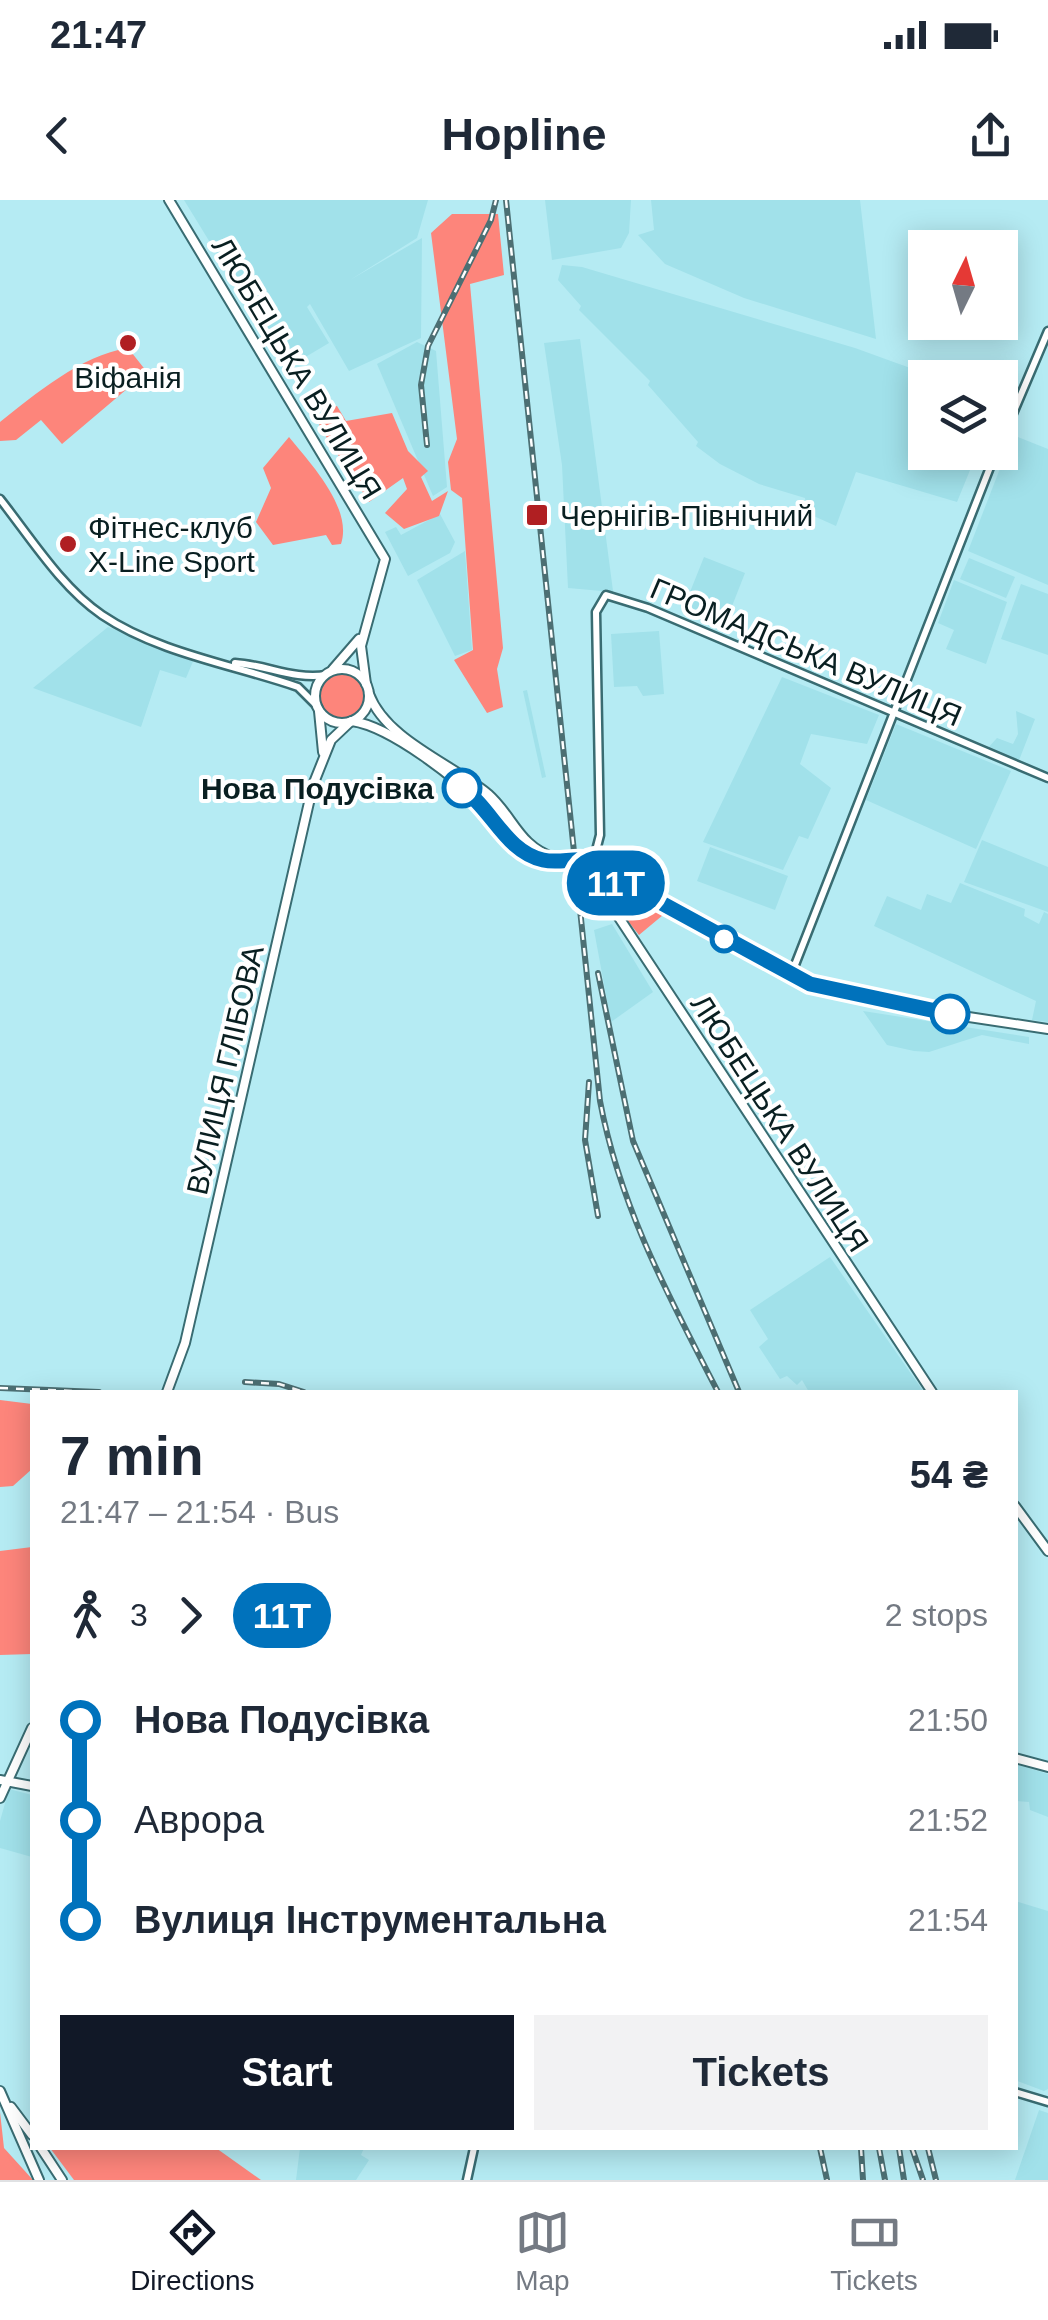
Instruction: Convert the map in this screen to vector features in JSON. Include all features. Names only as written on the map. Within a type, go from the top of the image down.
[{"type":"main road","name":"ЛЮБЕЦЬКА ВУЛИЦЯ","points":[[169,200],[385,559],[364,630]]},
{"type":"main road","points":[[364,630],[351,652],[317,687],[318,708],[330,720],[379,727],[470,793],[516,848],[544,860],[595,864],[611,882],[628,886]]},
{"type":"main road","points":[[351,721],[365,710],[368,689],[360,659],[364,630]]},
{"type":"main road","points":[[327,674],[350,670],[368,689],[388,722],[496,801],[529,847],[595,864],[628,886],[822,988],[870,1000],[1048,1029]]},
{"type":"main road","name":"ВУЛИЦЯ ГЛІБОВА","points":[[168,1390],[185,1343],[322,756],[318,708]]},
{"type":"main road","name":"ВУЛИЦЯ ГЛІБОВА","points":[[322,756],[351,721]]},
{"type":"main road","points":[[595,864],[614,910]]},
{"type":"main road","name":"ЛЮБЕЦЬКА ВУЛИЦЯ","points":[[611,882],[614,910],[931,1390]]},
{"type":"main road","points":[[610,895],[616,886],[628,886]]},
{"type":"main road","points":[[1018,1510],[1048,1551]]},
{"type":"main road","points":[[0,1798],[4,1781],[30,1732]]},
{"type":"main road","points":[[1018,1759],[1048,1767]]},
{"type":"main road","points":[[4,1781],[30,1786]]},
{"type":"main road","points":[[1,2093],[30,2132]]},
{"type":"main road","points":[[1,2093],[39,2180]]},
{"type":"main road","points":[[42,2150],[62,2180]]},
{"type":"street","points":[[1018,402],[1048,331]]},
{"type":"street","points":[[792,974],[989,470]]},
{"type":"street","points":[[0,499],[56,569],[105,618],[136,633],[298,687],[318,708]]},
{"type":"street","name":"ГРОМАДСЬКА ВУЛИЦЯ","points":[[600,835],[596,612],[606,595],[648,608],[1048,778]]},
{"type":"street","points":[[224,662],[267,666],[302,678],[327,674]]},
{"type":"street","points":[[595,864],[600,835]]},
{"type":"street","points":[[595,864],[600,835]]},
{"type":"street","points":[[1018,2093],[1048,2102]]},
{"type":"street","points":[[467,2180],[474,2150]]},
{"type":"shaded area","points":[[184,200],[428,200],[417,238],[350,280],[422,238],[421,338],[349,371],[310,304],[307,307],[329,343],[287,368]]},
{"type":"shaded area","points":[[545,200],[631,200],[629,233],[621,248],[552,260]]},
{"type":"shaded area","points":[[651,200],[860,200],[876,339],[744,298],[665,264],[638,235],[654,230]]},
{"type":"shaded area","points":[[452,214],[498,214],[504,275],[470,284],[503,648],[497,669],[503,707],[487,713],[454,660],[473,650],[462,498],[451,490],[448,462],[457,439],[431,233]]},
{"type":"shaded area","points":[[562,265],[582,267],[908,367],[908,470],[970,470],[957,502],[856,472],[836,526],[807,513],[805,498],[759,484],[720,464],[696,446],[698,442],[648,385],[650,381],[579,310],[581,306],[558,280]]},
{"type":"shaded area","points":[[580,339],[613,592],[568,588],[562,465],[544,343]]},
{"type":"shaded area","points":[[417,342],[436,351],[447,487],[433,496],[377,364]]},
{"type":"shaded area","points":[[128,348],[147,372],[62,444],[41,420],[16,440],[0,441],[0,422],[44,388],[76,367]]},
{"type":"shaded area","points":[[337,406],[346,421],[392,413],[408,451],[428,471],[421,477],[432,501],[448,491],[439,516],[404,529],[385,513],[407,489],[403,478],[369,502],[319,426],[323,409]]},
{"type":"shaded area","points":[[289,437],[335,501],[343,530],[341,544],[332,545],[326,535],[273,545],[256,522],[271,488],[263,468]]},
{"type":"shaded area","points":[[1018,437],[1048,449],[1048,585],[968,551],[999,470],[1018,470]]},
{"type":"shaded area","points":[[440,514],[455,542],[450,553],[408,576],[385,532],[396,527],[401,535]]},
{"type":"shaded area","points":[[465,551],[472,650],[455,656],[417,580]]},
{"type":"shaded area","points":[[704,557],[745,573],[723,629],[682,612]]},
{"type":"shaded area","points":[[969,558],[1015,577],[1006,598],[960,579]]},
{"type":"shaded area","points":[[954,580],[1007,602],[986,664],[946,649],[954,630],[938,623]]},
{"type":"shaded area","points":[[1021,584],[1048,594],[1048,655],[1001,639]]},
{"type":"shaded area","points":[[108,627],[194,659],[186,678],[160,670],[141,727],[33,688]]},
{"type":"shaded area","points":[[659,631],[664,694],[643,696],[637,686],[614,687],[611,634]]},
{"type":"shaded area","points":[[342,673],[359,679],[365,696],[359,713],[342,719],[325,713],[319,696],[325,679]]},
{"type":"shaded area","points":[[782,677],[879,715],[867,744],[811,734],[800,764],[831,788],[808,839],[799,836],[783,870],[703,842]]},
{"type":"shaded area","points":[[527,690],[546,777],[542,778],[523,691]]},
{"type":"shaded area","points":[[1016,711],[1035,719],[1018,763],[987,749],[997,738],[1013,744],[1018,734]]},
{"type":"shaded area","points":[[896,724],[1011,771],[976,849],[866,800]]},
{"type":"shaded area","points":[[982,840],[1048,867],[1048,912],[964,882]]},
{"type":"shaded area","points":[[710,847],[788,876],[775,910],[697,881]]},
{"type":"shaded area","points":[[960,883],[1025,909],[1024,916],[1039,924],[1044,912],[1048,914],[1048,1022],[1032,1020],[1036,1001],[874,926],[887,896],[921,910],[927,894],[951,903]]},
{"type":"shaded area","points":[[624,887],[677,915],[677,919],[663,915],[639,935],[616,906],[615,890]]},
{"type":"shaded area","points":[[612,924],[653,992],[611,1022],[594,930]]},
{"type":"shaded area","points":[[863,1011],[1029,1037],[1029,1044],[982,1035],[929,1052],[914,1051],[887,1045]]},
{"type":"shaded area","points":[[830,1257],[923,1390],[808,1390],[802,1380],[797,1385],[787,1376],[780,1379],[759,1347],[768,1339],[750,1310]]},
{"type":"shaded area","points":[[0,1400],[30,1404],[30,1471],[13,1486],[0,1487]]},
{"type":"shaded area","points":[[30,1547],[30,1654],[0,1655],[0,1551]]},
{"type":"shaded area","points":[[1018,1765],[1048,1774],[1048,1817],[1030,1810],[1029,1802],[1018,1801]]},
{"type":"shaded area","points":[[9,1789],[30,1794],[30,1856],[0,1848],[0,1821]]},
{"type":"shaded area","points":[[1018,1902],[1048,1911],[1048,2089],[1018,2081]]},
{"type":"shaded area","points":[[1039,2110],[1048,2113],[1048,2180],[1015,2180]]},
{"type":"shaded area","points":[[0,2112],[4,2148],[33,2180],[0,2180]]},
{"type":"shaded area","points":[[52,2150],[219,2150],[261,2180],[74,2180]]},
{"type":"shaded area","points":[[300,2150],[363,2150],[361,2155],[369,2160],[356,2180],[296,2180]]},
{"type":"railway","points":[[427,445],[421,385],[428,346],[491,220],[496,200]]},
{"type":"railway","points":[[506,200],[600,1101],[633,1215],[717,1390]]},
{"type":"railway","points":[[598,973],[633,1141],[738,1390]]},
{"type":"railway","points":[[589,1082],[585,1140],[598,1216]]},
{"type":"railway","points":[[245,1382],[279,1384],[298,1390]]},
{"type":"railway","points":[[0,1388],[50,1390]]},
{"type":"railway","points":[[820,2150],[827,2180]]},
{"type":"railway","points":[[861,2150],[863,2180]]},
{"type":"railway","points":[[879,2150],[885,2180]]},
{"type":"railway","points":[[899,2150],[904,2180]]},
{"type":"railway","points":[[913,2150],[923,2180]]},
{"type":"railway","points":[[928,2150],[936,2180]]},
{"type":"bus line","name":"11Т","points":[[462,788],[489,811],[511,843],[526,854],[552,861],[583,860],[597,878],[632,887],[810,984],[870,1000],[950,1014]]},
{"type":"place","name":"Віфанія","points":[[128,343]]},
{"type":"place","name":"Чернігів-Північний","points":[[537,515]]},
{"type":"place","name":"Фітнес-клуб X-Line Sport","points":[[68,544]]},
{"type":"place","name":"Нова Подусівка","points":[[462,788]]}]
